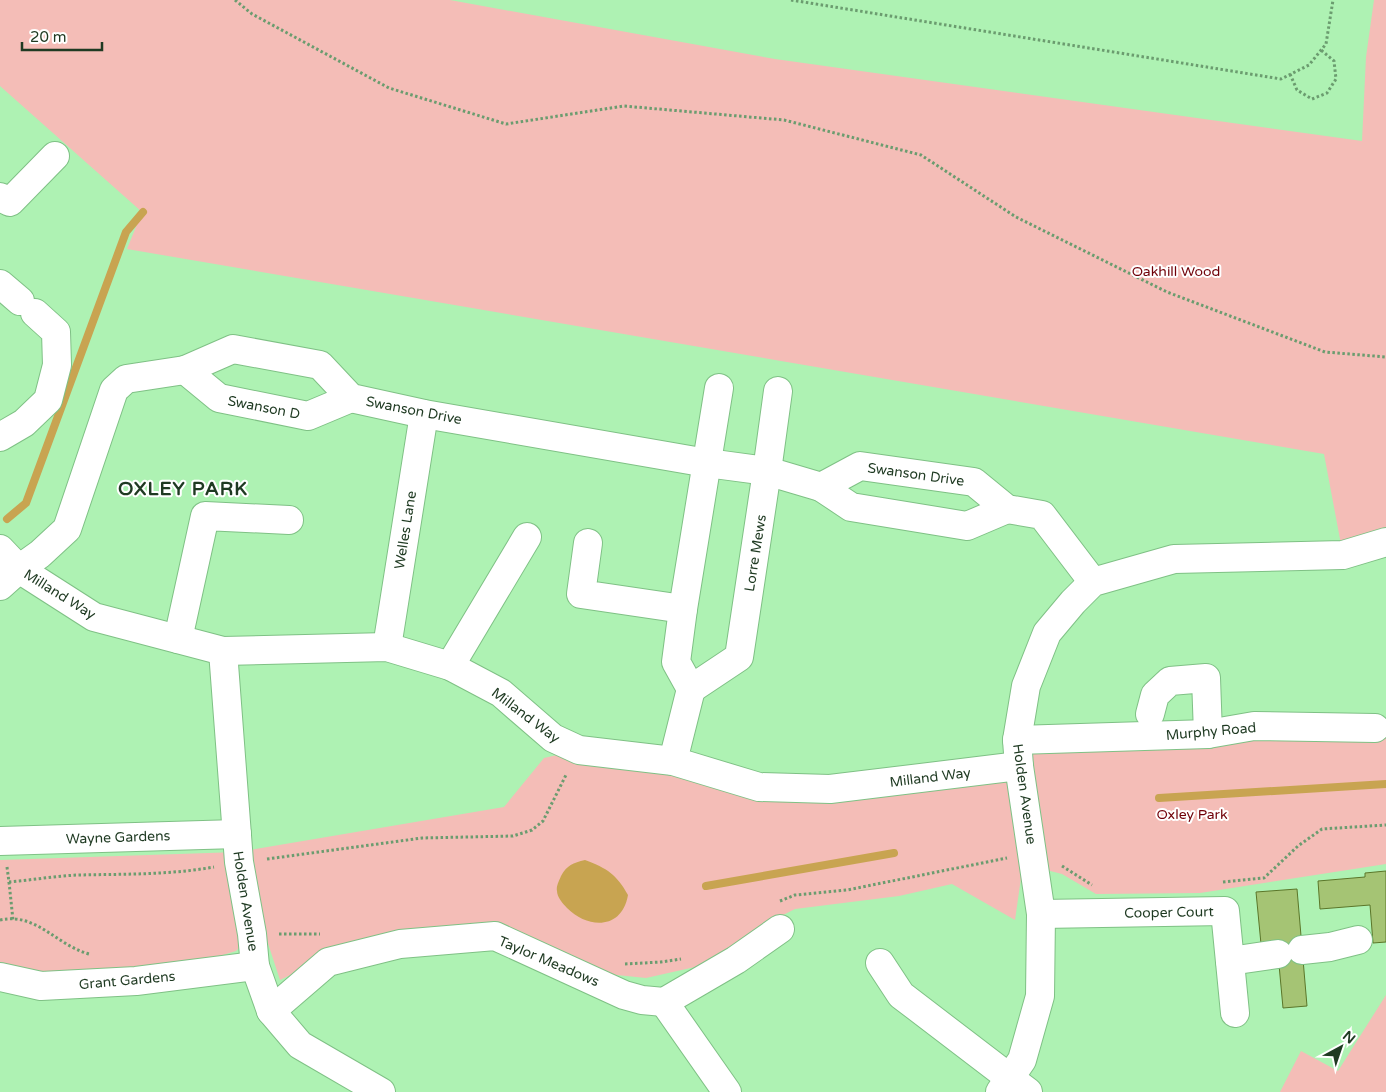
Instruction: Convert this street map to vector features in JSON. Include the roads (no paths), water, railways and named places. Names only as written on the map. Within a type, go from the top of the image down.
[{"type":"street","points":[[0,197],[10,202],[55,156]]},
{"type":"street","points":[[0,437],[24,423],[48,400],[56,365],[56,332],[18,300]]},
{"type":"street","name":"Swanson Drive","points":[[10,578],[67,529],[114,390],[126,379],[184,370],[233,349],[320,365],[351,398],[424,414],[707,464],[767,471],[821,487],[851,507],[967,526],[1007,510],[1042,515],[1093,582]]},
{"type":"street","name":"Swanson D","points":[[184,370],[218,398],[308,416],[351,398]]},
{"type":"street","points":[[673,761],[691,690],[676,662],[719,388]]},
{"type":"street","name":"Lorre Mews","points":[[691,690],[739,657],[778,391]]},
{"type":"street","name":"Welles Lane","points":[[386,647],[424,414]]},
{"type":"street","name":"Swanson Drive","points":[[821,487],[860,466],[974,482],[1007,510]]},
{"type":"street","points":[[178,639],[205,516],[289,520]]},
{"type":"street","points":[[450,666],[527,537]]},
{"type":"street","name":"Holden Avenue","points":[[880,963],[901,995],[1013,1088],[1040,996],[1041,914],[1018,753],[1026,686],[1047,633],[1093,582],[1174,559],[1343,554],[1386,542]]},
{"type":"street","points":[[588,543],[581,594],[683,609]]},
{"type":"street","name":"Milland Way","points":[[0,549],[10,578],[94,617],[223,650],[386,647],[450,666],[501,693],[553,738],[579,750],[673,761],[759,787],[830,789],[1018,753]]},
{"type":"street","name":"Holden Avenue","points":[[223,650],[239,862],[252,934],[255,966],[271,1011],[300,1045],[381,1092]]},
{"type":"street","points":[[1150,714],[1155,695],[1170,681],[1206,678],[1208,734]]},
{"type":"street","name":"Murphy Road","points":[[1018,753],[1208,734],[1254,726],[1375,728]]},
{"type":"street","name":"Wayne Gardens","points":[[3,841],[237,834]]},
{"type":"street","name":"Cooper Court","points":[[1041,914],[1225,911],[1235,1013]]},
{"type":"street","points":[[727,1092],[664,1002],[736,960],[780,929]]},
{"type":"street","name":"Taylor Meadows","points":[[271,1011],[328,962],[400,944],[495,936],[624,995],[642,1000],[664,1002]]},
{"type":"street","points":[[1230,961],[1330,947],[1358,940]]},
{"type":"street","name":"Grant Gardens","points":[[0,977],[41,986],[136,981],[255,966]]},
{"type":"waterway","points":[[7,519],[26,503],[126,232],[143,212]]},
{"type":"waterway","points":[[1159,798],[1386,784]]},
{"type":"waterway","points":[[706,886],[894,853]]},
{"type":"district","name":"OXLEY PARK","points":[[183,488]]},
{"type":"park label","name":"Oakhill Wood","points":[[1176,271]]},
{"type":"park label","name":"Oxley Park","points":[[1192,814]]}]
